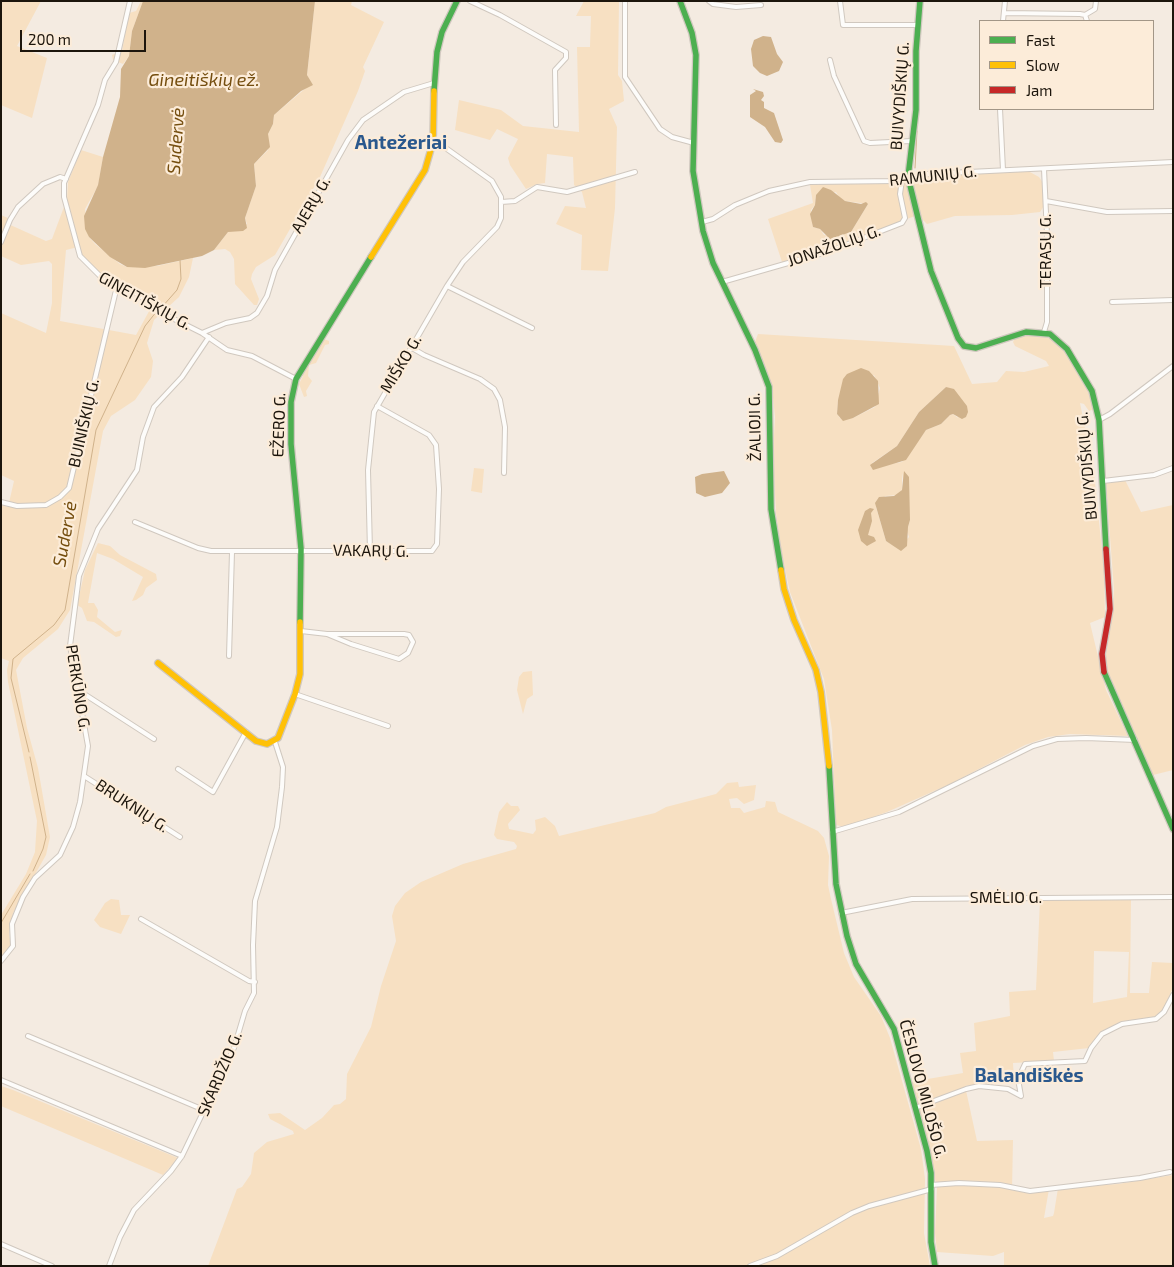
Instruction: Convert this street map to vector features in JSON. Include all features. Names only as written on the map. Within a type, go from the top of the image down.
[{"type":"street","name":"GINEITIŠKIŲ G.","points":[[130,1],[116,62],[105,80],[98,105],[66,179],[64,196],[80,256],[98,276],[137,294],[170,317],[209,337],[227,350],[252,356],[296,378]]},
{"type":"street","name":"EŽERO G.","points":[[274,742],[280,734],[295,694],[300,674],[301,549],[290,444],[291,402],[296,378],[418,182],[428,161],[433,142],[434,83],[441,37],[457,1]]},
{"type":"street","points":[[470,1],[500,15],[566,52],[564,60],[555,70],[556,126]]},
{"type":"street","points":[[625,1],[625,76],[660,129],[672,137],[694,143]]},
{"type":"street","name":"ŽALIOJI G.","points":[[680,1],[692,33],[696,55],[694,187],[708,248],[722,282],[755,350],[769,387],[772,403],[770,482],[772,519],[784,589],[794,620],[816,670],[821,692],[828,744],[832,832]]},
{"type":"street","points":[[709,1],[713,4],[736,7],[761,5]]},
{"type":"street","points":[[840,1],[843,25],[918,25]]},
{"type":"street","name":"BUIVYDIŠKIŲ G.","points":[[920,1],[916,110],[905,179],[931,271],[961,342],[972,348],[1012,335],[1044,332],[1058,339],[1077,364],[1092,391],[1099,420],[1110,609],[1102,654],[1102,669],[1173,829]]},
{"type":"street","points":[[1003,20],[1005,1]]},
{"type":"street","points":[[1004,12],[1085,15],[1095,9],[1096,1]]},
{"type":"street","points":[[1085,15],[1087,20]]},
{"type":"street","points":[[830,60],[834,76],[864,141],[870,143],[911,141]]},
{"type":"street","name":"AJERŲ G.","points":[[202,333],[226,323],[250,318],[257,312],[267,296],[275,270],[348,140],[363,120],[404,92],[434,83]]},
{"type":"street","points":[[1000,110],[1003,170]]},
{"type":"street","points":[[433,142],[440,144],[456,157],[487,176],[496,186],[501,202],[515,201],[537,187],[567,192],[635,172]]},
{"type":"street","name":"RAMUNIŲ G.","points":[[702,222],[713,219],[752,198],[801,183],[905,179],[928,174],[1173,162]]},
{"type":"street","name":"TERASŲ G.","points":[[1044,169],[1047,314],[1044,332]]},
{"type":"street","points":[[1,242],[10,220],[18,207],[43,184],[60,177],[66,179]]},
{"type":"street","name":"JONAŽOLIŲ G.","points":[[722,282],[830,251],[902,223],[905,218],[900,194],[905,179]]},
{"type":"street","points":[[1046,201],[1107,212],[1173,211]]},
{"type":"street","name":"MIŠKO G.","points":[[370,551],[368,470],[372,417],[447,286],[472,250],[500,222],[501,202]]},
{"type":"street","name":"BUINIŠKIŲ G.","points":[[1,502],[26,506],[46,505],[60,497],[68,488],[118,286]]},
{"type":"street","points":[[447,286],[532,328]]},
{"type":"street","points":[[1112,302],[1173,300]]},
{"type":"street","name":"PERKŪNO G.","points":[[1,961],[13,946],[12,924],[23,897],[35,878],[57,859],[62,851],[78,808],[88,746],[71,656],[70,635],[79,576],[98,529],[137,470],[143,437],[154,407],[182,377],[209,337]]},
{"type":"street","points":[[412,348],[480,379],[494,389],[500,400],[505,427],[504,474]]},
{"type":"street","points":[[1099,420],[1173,366]]},
{"type":"street","name":"VAKARŲ G.","points":[[135,522],[198,548],[232,552],[301,549],[432,551],[437,544],[439,473],[436,445],[429,435],[377,406]]},
{"type":"street","points":[[1103,481],[1154,475],[1173,468]]},
{"type":"street","points":[[229,656],[232,552]]},
{"type":"street","points":[[301,631],[327,634],[410,634],[413,642],[408,653],[399,659],[351,644],[327,634]]},
{"type":"street","points":[[158,663],[260,743],[274,742]]},
{"type":"street","points":[[78,690],[154,739]]},
{"type":"street","points":[[295,694],[388,726]]},
{"type":"street","points":[[178,769],[214,792],[246,732]]},
{"type":"street","points":[[832,832],[899,812],[1033,746],[1057,739],[1135,740]]},
{"type":"street","name":"SKARDŽIO G.","points":[[109,1266],[120,1237],[134,1210],[171,1171],[182,1156],[239,1038],[245,1011],[254,993],[253,945],[255,901],[277,827],[282,787],[283,767],[274,742]]},
{"type":"street","name":"BRUKNIŲ G.","points":[[84,776],[180,837]]},
{"type":"street","name":"ČESLOVO MILOŠO G.","points":[[832,832],[836,884],[841,913],[856,964],[888,1014],[894,1029],[927,1151],[932,1187],[931,1242],[935,1266]]},
{"type":"street","name":"SMĖLIO G.","points":[[841,913],[912,899],[1173,897]]},
{"type":"street","points":[[141,919],[249,981],[255,982]]},
{"type":"street","points":[[915,1108],[974,1087],[1008,1089],[1021,1096],[1018,1079],[1025,1064],[1085,1062],[1094,1043],[1102,1034],[1122,1024],[1156,1019],[1164,1012],[1173,995]]},
{"type":"street","points":[[28,1036],[204,1110]]},
{"type":"street","points":[[1,1080],[182,1156]]},
{"type":"street","name":"ČESLOVO MILOŠO G.","points":[[932,1187],[958,1183],[1000,1185],[1030,1191],[1140,1178],[1170,1172]]},
{"type":"street","points":[[750,1266],[777,1256],[835,1221],[869,1206],[932,1187]]},
{"type":"street","points":[[1,1244],[52,1266]]},
{"type":"shaded area","points":[[1,1],[41,1],[17,46],[47,58],[32,118],[1,105]]},
{"type":"shaded area","points":[[141,1],[143,1],[132,31],[129,56],[123,64],[113,60],[112,55],[122,51],[129,13],[136,11]]},
{"type":"shaded area","points":[[315,1],[352,1],[351,5],[384,22],[363,67],[365,71],[358,91],[320,177],[275,255],[256,267],[252,274],[251,279],[259,299],[257,305],[254,305],[235,284],[234,259],[230,252],[225,249],[214,250],[228,232],[247,224],[245,218],[256,186],[254,164],[268,150],[268,134],[273,124],[274,115],[306,88],[309,80],[307,75]]},
{"type":"shaded area","points":[[584,1],[619,1],[618,75],[622,81],[624,101],[609,109],[617,127],[615,208],[608,271],[581,270],[582,235],[556,224],[565,206],[586,208],[582,192],[574,185],[573,157],[547,154],[545,183],[526,189],[510,165],[508,158],[518,139],[497,129],[490,140],[455,130],[459,100],[501,110],[523,126],[579,132],[577,47],[590,47],[591,16],[576,16]]},
{"type":"shaded area","points":[[81,150],[103,157],[98,186],[85,209],[89,237],[120,264],[127,267],[157,266],[193,258],[189,277],[179,297],[154,320],[147,343],[153,361],[151,377],[135,400],[111,416],[103,431],[70,610],[58,629],[23,658],[16,670],[27,728],[38,768],[50,837],[46,855],[13,913],[9,933],[11,947],[1,959],[1,915],[26,874],[35,852],[37,821],[8,682],[7,670],[9,661],[1,658],[1,505],[8,507],[14,481],[1,475],[1,313],[46,333],[52,303],[52,264],[49,261],[21,265],[1,256],[1,215],[8,218],[6,223],[46,241],[52,239],[67,199],[68,182]],"holes":[[[78,247],[82,257],[100,275],[153,304],[136,335],[60,321],[66,250]]]},
{"type":"shaded area","points":[[1028,171],[1039,177],[1043,183],[1044,206],[1040,212],[1012,215],[955,216],[927,224],[920,217],[911,180],[915,177]]},
{"type":"shaded area","points":[[834,183],[907,183],[915,216],[829,248],[782,262],[768,219],[813,203],[810,185]],"holes":[[[836,192],[840,199],[868,204],[851,232],[836,237],[824,235],[820,229],[813,227],[811,210],[815,205],[816,195]]]},
{"type":"shaded area","points":[[758,334],[954,346],[972,384],[997,382],[1006,371],[1024,372],[1049,366],[1046,361],[1015,346],[1013,342],[1016,336],[1038,334],[1056,341],[1061,346],[1083,378],[1094,409],[1089,411],[1084,404],[1080,403],[1094,473],[1104,570],[1105,617],[1090,623],[1106,690],[1128,736],[1070,734],[1048,737],[1025,745],[950,784],[887,812],[845,827],[836,825],[832,730],[824,679],[790,592],[782,554],[776,513],[773,454],[775,417],[772,388],[755,342]],"holes":[[[874,375],[880,388],[875,407],[853,418],[840,418],[837,414],[838,400]],[[946,387],[958,418],[953,414],[950,415],[941,424],[926,430],[902,462],[885,465],[872,463],[897,446],[919,412]],[[902,473],[910,520],[907,531],[909,537],[899,548],[886,541],[876,507],[885,496],[898,495],[902,490]]]},
{"type":"shaded area","points":[[324,339],[329,341],[329,344],[325,345],[316,363],[309,365],[308,376],[312,381],[306,391],[307,396],[304,397],[299,384],[303,376],[300,375]]},
{"type":"shaded area","points":[[474,468],[484,469],[482,493],[471,491]]},
{"type":"shaded area","points":[[1125,480],[1141,512],[1173,505],[1173,770],[1153,775],[1108,672],[1105,660],[1113,613],[1114,590],[1106,482]]},
{"type":"shaded area","points":[[98,543],[110,546],[120,555],[156,574],[157,580],[146,588],[143,595],[132,601],[143,577],[113,559],[97,553],[88,603],[94,603],[98,610],[97,617],[115,632],[122,630],[120,636],[116,637],[94,622],[87,621],[82,608],[77,605],[85,570]]},
{"type":"shaded area","points":[[532,671],[533,695],[527,699],[523,714],[517,690],[519,677],[523,672]]},
{"type":"shaded area","points":[[738,782],[739,787],[756,785],[754,800],[744,804],[737,798],[729,799],[731,808],[740,808],[744,813],[765,807],[766,801],[775,802],[778,812],[818,831],[824,838],[829,856],[828,885],[844,953],[854,977],[881,1016],[890,1038],[921,1149],[925,1179],[924,1233],[930,1266],[208,1266],[237,1189],[242,1187],[251,1174],[254,1153],[267,1142],[294,1134],[293,1131],[270,1119],[268,1114],[280,1113],[305,1130],[322,1118],[334,1105],[340,1104],[346,1099],[347,1074],[371,1027],[381,986],[396,941],[392,916],[395,906],[405,893],[421,882],[463,864],[516,849],[517,846],[514,842],[497,839],[494,835],[499,812],[507,802],[511,806],[518,806],[520,810],[508,824],[509,829],[533,834],[536,830],[535,820],[545,817],[555,826],[559,836],[655,813],[666,807],[716,794],[727,783]]},
{"type":"shaded area","points":[[111,899],[119,900],[121,915],[130,915],[121,934],[100,927],[94,920],[105,903]]},
{"type":"shaded area","points":[[1040,900],[1131,900],[1130,993],[1149,993],[1152,962],[1173,963],[1173,988],[1162,1012],[1157,1016],[1115,1025],[1099,1034],[1089,1048],[1053,1052],[1054,1061],[1013,1063],[1014,1080],[965,1086],[977,1141],[1013,1140],[1012,1190],[1028,1193],[1049,1189],[1044,1218],[1053,1216],[1058,1188],[1118,1184],[1173,1175],[1173,1266],[1004,1266],[1004,1252],[993,1256],[937,1252],[935,1233],[937,1187],[910,1082],[963,1073],[960,1053],[976,1051],[974,1023],[1010,1016],[1009,992],[1036,990]],"holes":[[[1094,951],[1129,952],[1127,997],[1093,1003]]]},
{"type":"shaded area","points":[[1,1086],[178,1158],[163,1175],[1,1106]]},
{"type":"water","name":"Gineitiškių ež.","points":[[143,1],[315,1],[307,75],[313,85],[301,91],[274,115],[273,124],[268,134],[270,147],[254,164],[256,186],[245,218],[247,228],[243,231],[228,232],[214,250],[202,256],[145,268],[127,267],[110,257],[89,237],[85,229],[84,216],[98,185],[103,157],[120,97],[121,69],[129,56],[132,31]]},
{"type":"water","points":[[763,36],[771,37],[777,54],[783,62],[779,71],[767,76],[760,73],[753,66],[751,49],[754,40]]},
{"type":"water","points":[[753,89],[763,92],[764,96],[761,100],[764,102],[764,108],[774,113],[783,140],[781,143],[775,142],[765,127],[750,117],[750,95],[756,91]]},
{"type":"water","points":[[823,187],[831,190],[845,201],[861,204],[866,202],[868,204],[851,232],[830,239],[820,229],[813,227],[810,214],[815,205],[816,195]]},
{"type":"water","points":[[861,368],[869,371],[878,381],[879,404],[853,418],[843,421],[837,414],[843,379],[847,374]]},
{"type":"water","points":[[946,387],[954,389],[967,406],[968,412],[966,417],[962,419],[953,414],[950,415],[941,424],[926,430],[906,460],[873,470],[870,465],[897,446],[919,412]]},
{"type":"water","points":[[724,471],[730,483],[722,493],[705,497],[696,493],[695,477],[702,474]]},
{"type":"water","points":[[904,471],[909,477],[910,520],[907,546],[901,551],[886,541],[875,503],[879,497],[894,496],[902,490]]},
{"type":"water","points":[[870,508],[874,509],[871,513],[872,521],[868,535],[874,537],[876,541],[867,546],[861,541],[858,530],[865,511]]},
{"type":"waterway","points":[[915,168],[917,131]]},
{"type":"waterway","name":"Sudervė","points":[[162,307],[177,290],[181,279],[180,260]]},
{"type":"waterway","name":"Sudervė","points":[[29,752],[11,678],[13,659],[54,625],[65,610],[96,430],[145,326],[157,311]]},
{"type":"waterway","name":"Sudervė","points":[[30,757],[46,837],[33,871]]},
{"type":"waterway","name":"Sudervė","points":[[1,923],[30,874]]},
{"type":"traffic: fast","points":[[434,91],[437,52],[442,32],[457,1]]},
{"type":"traffic: fast","points":[[680,1],[692,33],[696,55],[693,171],[703,231],[713,263],[755,350],[769,387],[771,509],[781,570]]},
{"type":"traffic: fast","points":[[920,1],[916,51],[916,110],[908,177],[931,271],[958,338],[964,346],[976,348],[1026,332],[1050,334],[1067,349],[1092,391],[1099,420],[1106,549]]},
{"type":"traffic: fast","points":[[300,622],[301,549],[291,444],[291,402],[296,379],[371,257]]},
{"type":"traffic: fast","points":[[1104,672],[1173,829]]},
{"type":"traffic: fast","points":[[829,766],[836,884],[847,936],[856,964],[894,1029],[927,1151],[931,1173],[931,1242],[935,1266]]},
{"type":"traffic: slow","points":[[371,257],[425,170],[433,142],[434,91]]},
{"type":"traffic: slow","points":[[781,570],[784,589],[794,620],[816,670],[821,692],[829,766]]},
{"type":"traffic: slow","points":[[158,663],[256,741],[267,744],[278,738],[295,694],[300,674],[300,622]]},
{"type":"traffic: jam","points":[[1104,672],[1102,654],[1110,609],[1106,549]]},
{"type":"district","name":"Antežeriai","points":[[401,143]]},
{"type":"district","name":"Balandiškės","points":[[1029,1076]]}]
